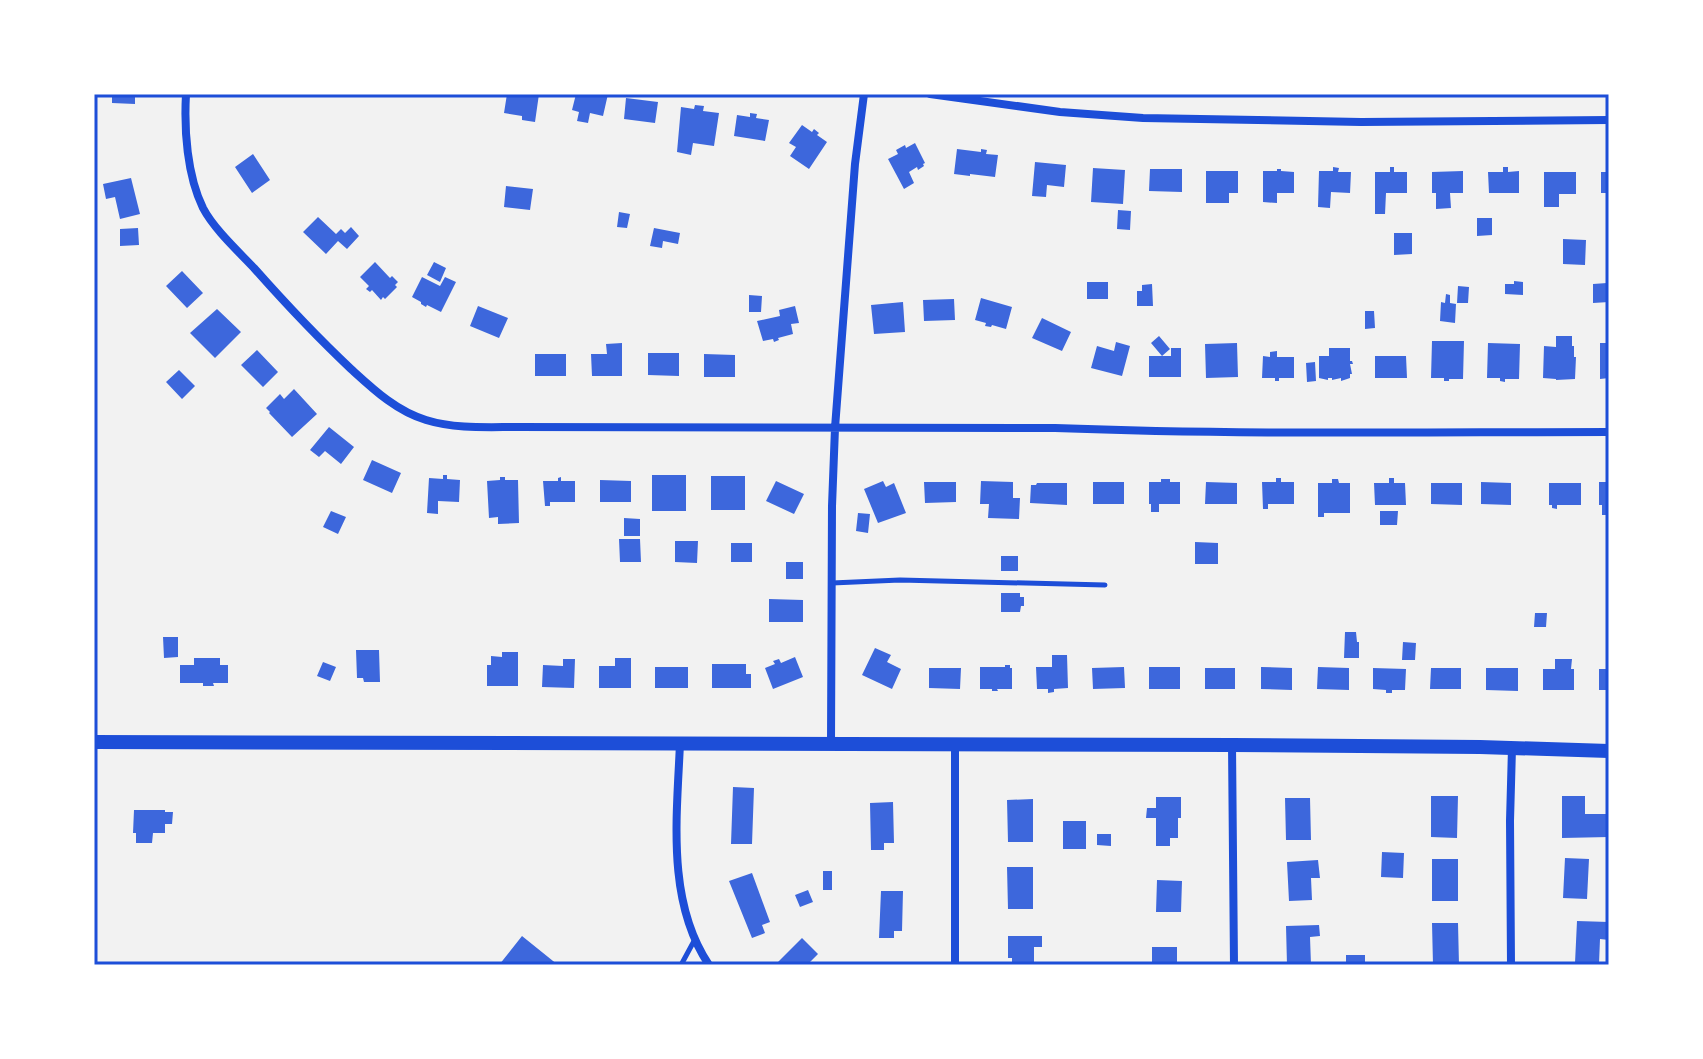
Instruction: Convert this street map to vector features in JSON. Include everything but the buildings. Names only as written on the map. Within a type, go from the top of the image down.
[{"type":"main road","points":[[94,742],[1232,745],[1609,751]]},
{"type":"street","points":[[186,94],[189,157],[197,192],[209,217],[315,335],[375,391],[397,407],[425,420],[455,426],[517,427],[1609,432]]},
{"type":"street","points":[[831,744],[835,428],[855,164],[864,94]]},
{"type":"street","points":[[930,94],[1060,112],[1143,118],[1361,122],[1609,120]]},
{"type":"street","points":[[680,743],[677,815],[683,905],[694,940],[709,965]]},
{"type":"street","points":[[955,744],[955,965]]},
{"type":"street","points":[[1232,745],[1234,965]]},
{"type":"street","points":[[1511,965],[1512,748]]},
{"type":"lane","points":[[832,583],[900,580],[1105,585]]},
{"type":"lane","points":[[681,965],[694,940]]}]
